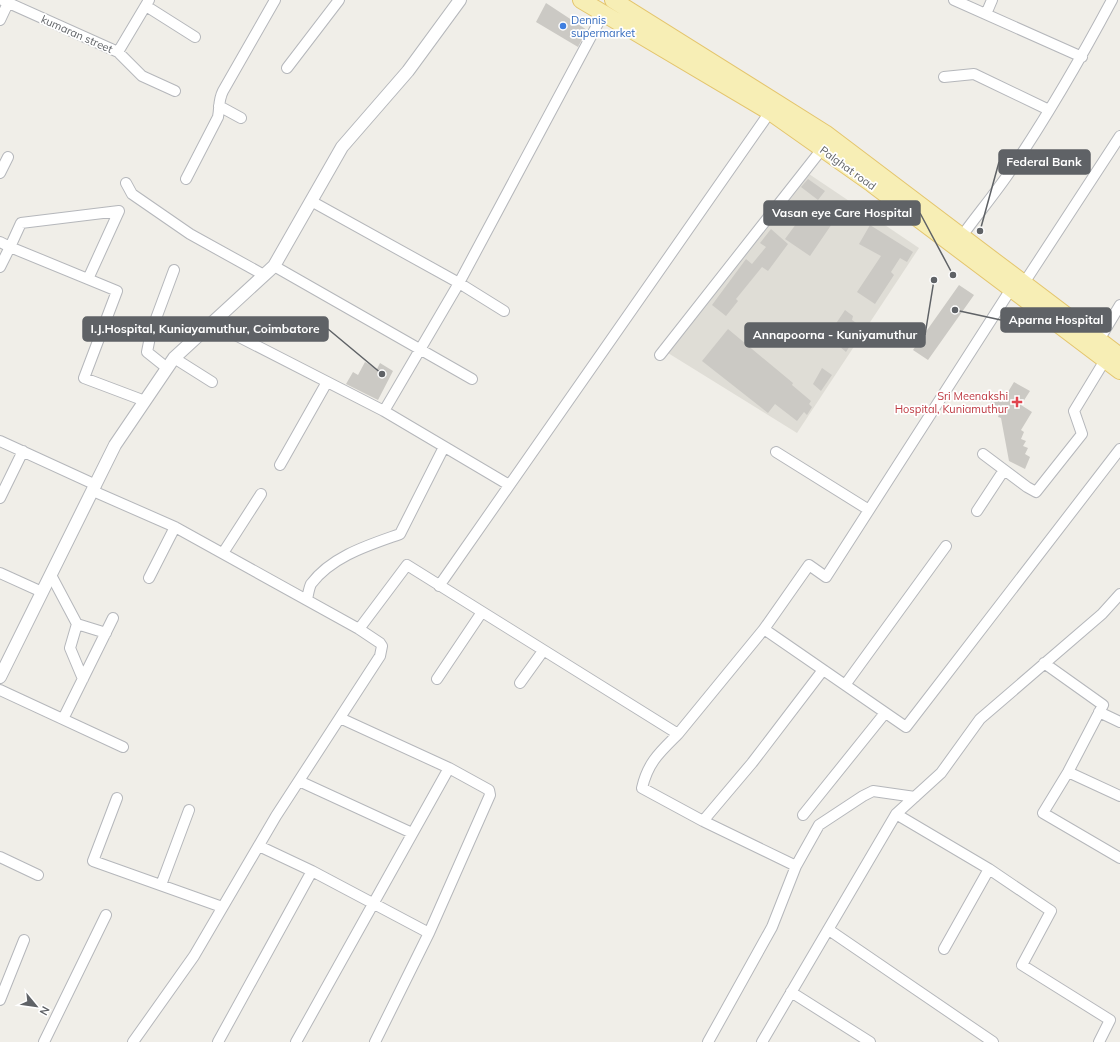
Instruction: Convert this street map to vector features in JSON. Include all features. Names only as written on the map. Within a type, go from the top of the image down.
[{"type":"main road","name":"Palghat road","points":[[582,0],[603,14],[770,112],[958,242],[1112,358]]},
{"type":"main road","name":"Palghat road","points":[[613,0],[825,133],[958,242]]},
{"type":"main road","name":"Palghat road","points":[[1018,286],[1099,340],[1120,371]]},
{"type":"street","points":[[186,179],[218,118],[218,102],[223,91],[276,0]]},
{"type":"street","points":[[287,68],[339,0]]},
{"type":"street","points":[[1,672],[115,445],[167,368],[174,358],[274,266],[342,147],[408,71],[460,0]]},
{"type":"street","points":[[954,0],[1082,57]]},
{"type":"street","points":[[986,14],[992,0]]},
{"type":"street","points":[[958,242],[1011,170],[1082,57],[1112,0]]},
{"type":"street","points":[[0,20],[5,1]]},
{"type":"street","name":"kumaran street","points":[[5,1],[118,52],[147,3]]},
{"type":"street","points":[[147,3],[195,37]]},
{"type":"street","points":[[384,411],[459,283],[603,14]]},
{"type":"street","points":[[118,52],[142,76],[175,91]]},
{"type":"street","points":[[944,77],[974,74],[1049,110]]},
{"type":"street","points":[[219,106],[241,118]]},
{"type":"street","points":[[439,586],[770,112]]},
{"type":"street","points":[[796,866],[703,821],[642,788],[646,774],[654,758],[678,734],[764,629],[809,565],[826,576],[1018,286],[1120,136]]},
{"type":"street","points":[[660,355],[822,149]]},
{"type":"street","points":[[0,173],[8,157]]},
{"type":"street","points":[[126,183],[132,194],[190,234],[264,275]]},
{"type":"street","points":[[311,201],[459,283],[504,311]]},
{"type":"street","points":[[0,267],[21,223],[119,211],[88,279]]},
{"type":"street","points":[[0,242],[117,291],[84,378],[145,401]]},
{"type":"street","points":[[274,266],[472,379]]},
{"type":"street","points":[[167,368],[147,352],[151,332],[174,270]]},
{"type":"street","points":[[1099,340],[1120,305]]},
{"type":"street","points":[[212,323],[384,411],[509,485]]},
{"type":"street","points":[[174,358],[212,382]]},
{"type":"street","points":[[983,454],[1036,492],[1082,434],[1074,411],[1112,358]]},
{"type":"street","points":[[280,465],[326,382]]},
{"type":"street","points":[[0,441],[23,451],[223,553],[359,629],[380,643],[382,650],[380,656],[259,846],[194,956],[133,1042]]},
{"type":"street","points":[[307,599],[310,585],[325,571],[352,552],[400,534],[444,447]]},
{"type":"street","points":[[764,629],[906,728],[1120,449]]},
{"type":"street","points":[[0,498],[23,451]]},
{"type":"street","points":[[776,452],[870,510]]},
{"type":"street","points":[[977,511],[1004,470]]},
{"type":"street","points":[[223,553],[261,494]]},
{"type":"street","points":[[149,578],[175,528]]},
{"type":"street","points":[[844,685],[946,546]]},
{"type":"street","points":[[359,629],[406,565],[678,734]]},
{"type":"street","points":[[0,573],[42,592]]},
{"type":"street","points":[[51,575],[77,624],[106,634]]},
{"type":"street","points":[[762,1042],[896,814],[941,773],[980,719],[1102,614],[1120,594]]},
{"type":"street","points":[[437,679],[482,612]]},
{"type":"street","points":[[63,719],[113,618]]},
{"type":"street","points":[[77,624],[70,648],[83,679]]},
{"type":"street","points":[[520,683],[543,651]]},
{"type":"street","points":[[1044,663],[1103,705],[1068,772],[1043,813],[1120,858]]},
{"type":"street","points":[[703,821],[752,763],[823,670]]},
{"type":"street","points":[[0,690],[123,748]]},
{"type":"street","points":[[1099,712],[1120,722]]},
{"type":"street","points":[[803,815],[885,713]]},
{"type":"street","points":[[340,718],[449,768],[482,785],[489,790],[490,795],[429,933],[375,1042]]},
{"type":"street","points":[[296,1042],[449,768]]},
{"type":"street","points":[[1068,772],[1120,796]]},
{"type":"street","points":[[299,781],[412,833]]},
{"type":"street","points":[[708,1042],[772,928],[796,866],[819,825],[872,791],[915,797]]},
{"type":"street","points":[[117,798],[93,861],[222,907]]},
{"type":"street","points":[[161,885],[189,810]]},
{"type":"street","points":[[896,814],[989,869],[1051,911],[1022,965],[1110,1020],[1099,1042]]},
{"type":"street","points":[[259,846],[373,902],[429,933]]},
{"type":"street","points":[[0,857],[38,874]]},
{"type":"street","points":[[944,949],[989,869]]},
{"type":"street","points":[[218,1042],[312,871]]},
{"type":"street","points":[[44,1042],[106,915]]},
{"type":"street","points":[[829,930],[993,1042]]},
{"type":"street","points":[[0,1000],[24,940]]},
{"type":"street","points":[[790,992],[870,1042]]},
{"type":"shaded area","points":[[809,174],[919,248],[797,433],[668,353]]},
{"type":"building","name":"Dennis supermarket","points":[[546,3],[587,30],[578,47],[536,22]]},
{"type":"building","points":[[808,179],[825,191],[818,200],[801,187]]},
{"type":"building","points":[[813,201],[836,218],[810,256],[785,239]]},
{"type":"building","points":[[870,225],[913,252],[907,262],[900,258],[891,272],[894,275],[875,304],[857,292],[881,256],[859,244]]},
{"type":"building","points":[[771,229],[788,244],[768,271],[762,267],[736,299],[738,301],[726,316],[712,305],[746,259],[752,264],[766,247],[760,243]]},
{"type":"building","points":[[959,285],[974,295],[928,360],[913,350]]},
{"type":"building","points":[[845,310],[853,316],[852,320],[862,327],[846,352],[839,346],[847,332],[835,325]]},
{"type":"building","points":[[728,329],[793,383],[792,385],[811,401],[809,404],[812,407],[807,415],[804,412],[797,421],[775,404],[768,413],[702,361]]},
{"type":"building","points":[[365,362],[377,369],[380,363],[393,371],[378,400],[346,384],[353,372],[358,375]]},
{"type":"building","points":[[822,368],[832,375],[821,391],[813,384]]},
{"type":"building","points":[[1014,382],[1030,391],[1021,405],[1032,412],[1021,430],[1024,432],[1021,439],[1026,441],[1023,446],[1028,448],[1025,454],[1030,457],[1025,469],[1009,461],[1001,418],[998,417],[1000,412],[989,406],[994,397],[1002,402]]},
{"type":"place","name":"Dennis supermarket","points":[[563,26]]},
{"type":"place","name":"Federal Bank","points":[[980,231]]},
{"type":"place","name":"Vasan eye Care Hospital","points":[[953,275]]},
{"type":"place","name":"Annapoorna - Kuniyamuthur","points":[[934,280]]},
{"type":"place","name":"Aparna Hospital","points":[[955,310]]},
{"type":"place","name":"I.J.Hospital, Kuniayamuthur, Coimbatore","points":[[382,374]]},
{"type":"place","name":"Sri Meenakshi Hospital, Kuniamuthur","points":[[1017,402]]}]
